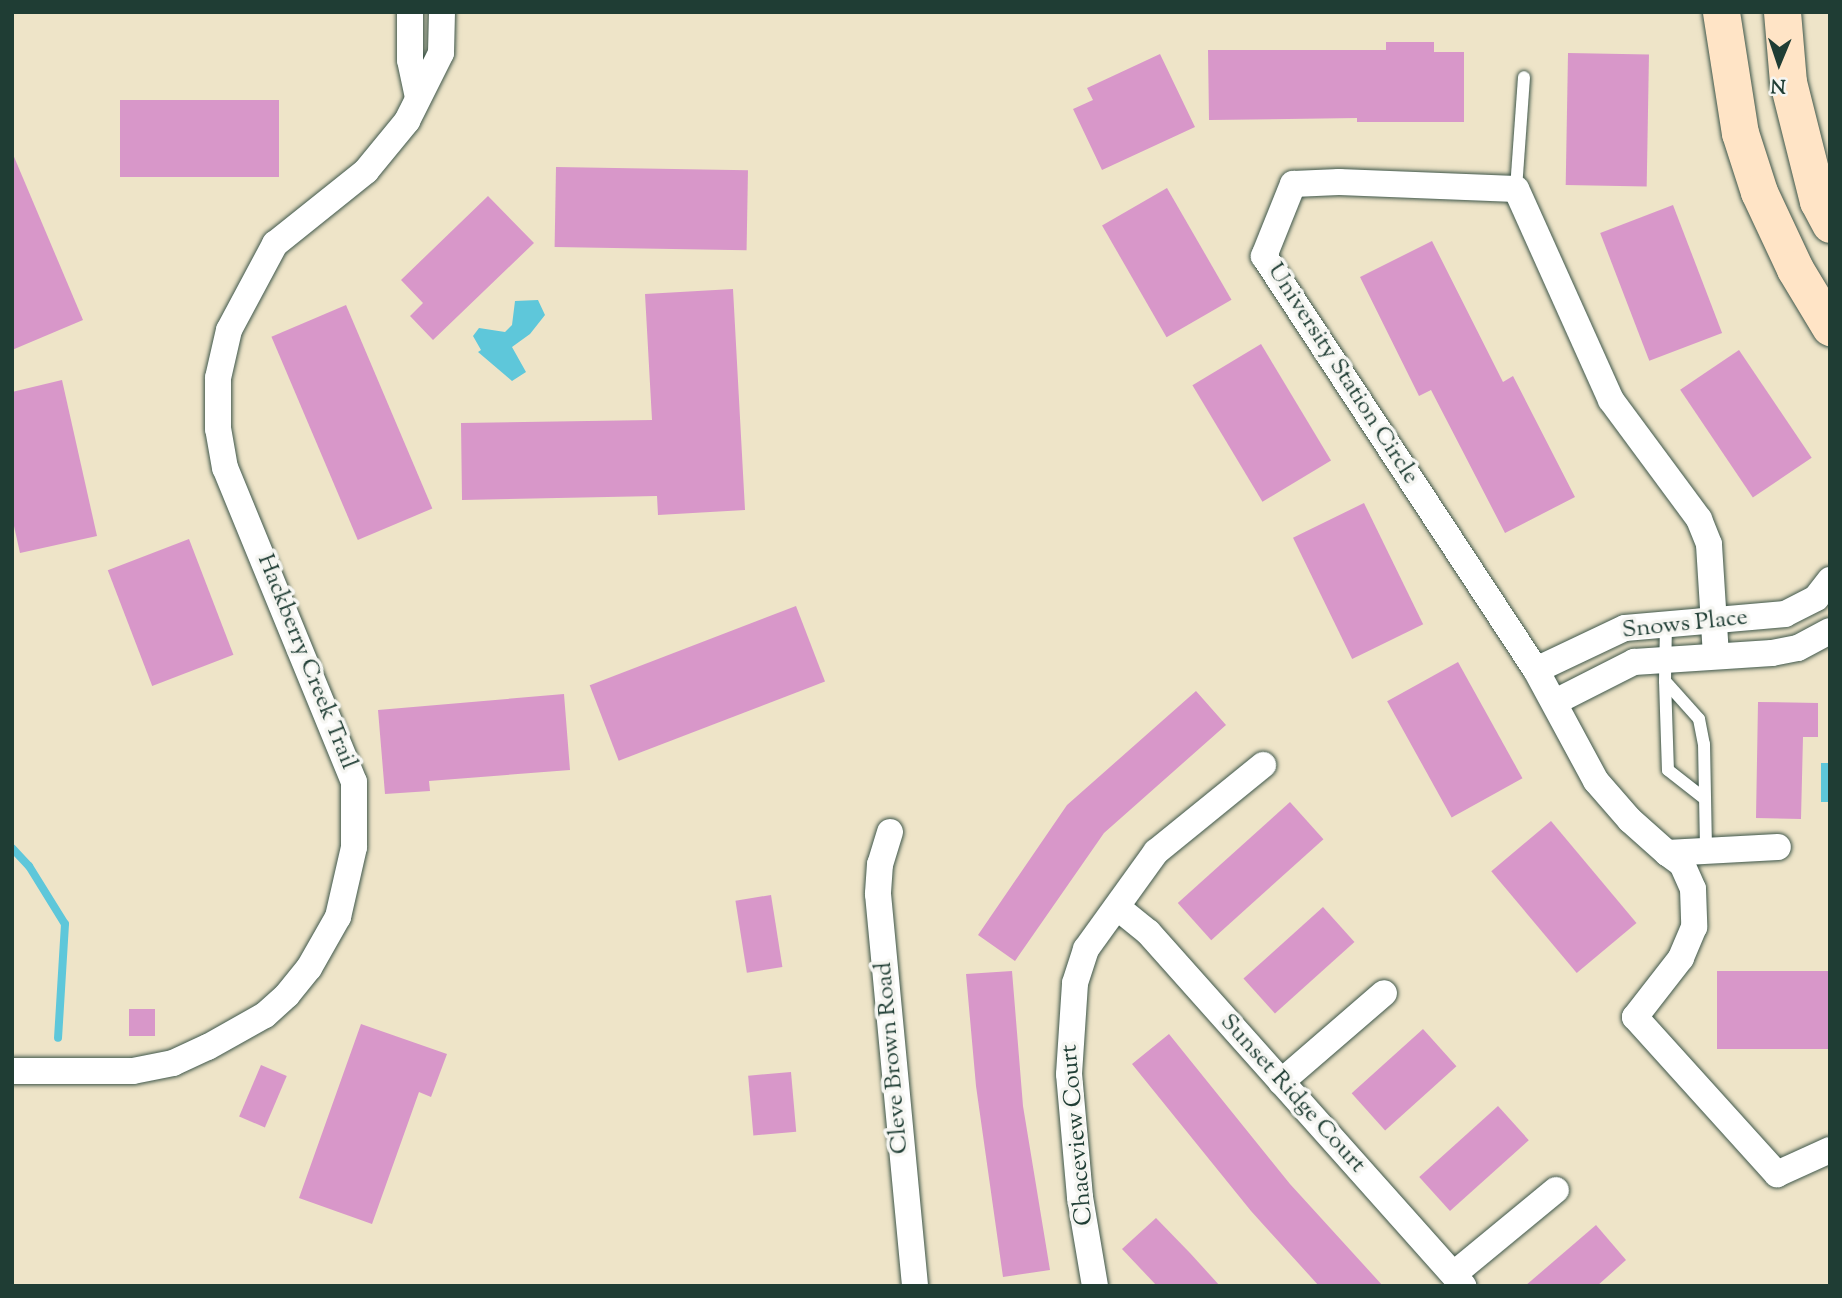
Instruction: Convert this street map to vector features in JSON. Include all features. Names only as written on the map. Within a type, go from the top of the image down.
[{"type":"street","points":[[410,12],[410,60],[418,97]]},
{"type":"street","name":"Hackberry Creek Trail","points":[[12,1071],[133,1071],[173,1063],[208,1047],[265,1015],[287,995],[309,968],[338,916],[354,847],[354,782],[225,468],[218,429],[218,378],[234,318],[275,244],[366,171],[395,139],[441,52],[442,12]]},
{"type":"street","points":[[1721,12],[1740,133],[1759,192],[1795,269],[1830,327]]},
{"type":"street","points":[[1782,12],[1788,82],[1818,201],[1830,224]]},
{"type":"street","name":"University Station Circle","points":[[1516,189],[1339,182],[1293,184],[1265,256],[1536,670],[1596,781],[1630,820],[1682,864],[1693,889],[1694,927],[1681,958],[1635,1017],[1777,1174],[1830,1150]]},
{"type":"street","points":[[1516,189],[1611,400],[1699,519],[1709,544],[1716,656]]},
{"type":"street","name":"Snows Place","points":[[1536,670],[1625,628],[1785,614],[1816,598],[1830,580]]},
{"type":"street","name":"Snows Place","points":[[1555,702],[1634,663],[1665,670],[1716,656],[1798,648],[1830,631]]},
{"type":"street","name":"Chaceview Court","points":[[1095,1286],[1080,1197],[1068,1036],[1075,983],[1086,949],[1156,852],[1263,765]]},
{"type":"street","name":"Cleve Brown Road","points":[[890,832],[880,864],[878,894],[915,1286]]},
{"type":"street","points":[[1667,853],[1778,847]]},
{"type":"street","name":"Sunset Ridge Court","points":[[1117,907],[1149,932],[1459,1280]]},
{"type":"street","points":[[1282,1082],[1384,993]]},
{"type":"street","points":[[1459,1280],[1556,1191]]},
{"type":"lane","points":[[1516,189],[1524,77]]},
{"type":"lane","points":[[1665,623],[1668,770],[1705,799]]},
{"type":"lane","points":[[1665,670],[1699,719],[1704,744],[1706,851]]},
{"type":"water","points":[[538,300],[545,315],[530,334],[512,347],[526,372],[512,381],[478,352],[481,350],[473,336],[479,328],[505,332],[512,325],[515,301]]},
{"type":"water","points":[[1821,763],[1830,763],[1830,802],[1821,802]]},
{"type":"building","points":[[1386,42],[1434,42],[1434,52],[1464,52],[1464,122],[1357,122],[1357,118],[1209,120],[1208,50],[1386,50]]},
{"type":"building","points":[[1568,53],[1649,54],[1647,186],[1566,185]]},
{"type":"building","points":[[1160,54],[1195,127],[1102,170],[1073,109],[1093,100],[1087,88]]},
{"type":"building","points":[[120,100],[279,100],[279,177],[120,177]]},
{"type":"building","points":[[12,152],[83,320],[12,350]]},
{"type":"building","points":[[556,167],[748,170],[747,250],[555,247]]},
{"type":"building","points":[[1167,188],[1232,300],[1167,337],[1102,226]]},
{"type":"building","points":[[488,196],[534,243],[433,340],[410,316],[423,303],[401,280]]},
{"type":"building","points":[[1673,205],[1722,333],[1649,361],[1600,233]]},
{"type":"building","points":[[1432,241],[1503,382],[1513,376],[1575,497],[1505,533],[1431,390],[1419,396],[1360,277]]},
{"type":"building","points":[[733,289],[745,510],[658,515],[657,496],[462,500],[461,423],[652,420],[645,294]]},
{"type":"building","points":[[346,305],[432,508],[358,540],[271,337]]},
{"type":"building","points":[[1261,344],[1331,461],[1262,502],[1192,385]]},
{"type":"building","points":[[1739,350],[1812,458],[1753,497],[1680,390]]},
{"type":"building","points":[[62,380],[97,536],[20,553],[12,517],[12,392]]},
{"type":"building","points":[[1364,503],[1423,624],[1352,659],[1293,538]]},
{"type":"building","points":[[189,539],[233,655],[152,686],[108,570]]},
{"type":"building","points":[[796,606],[825,682],[619,761],[590,685]]},
{"type":"building","points":[[1458,662],[1522,778],[1452,818],[1387,701]]},
{"type":"building","points":[[1196,691],[1226,725],[1104,833],[1015,961],[978,935],[1067,805]]},
{"type":"building","points":[[564,694],[570,770],[429,781],[430,791],[385,794],[378,710]]},
{"type":"building","points":[[1758,702],[1818,703],[1818,737],[1803,737],[1801,819],[1756,818]]},
{"type":"building","points":[[1290,802],[1323,839],[1211,940],[1178,903]]},
{"type":"building","points":[[1551,821],[1636,923],[1577,973],[1491,871]]},
{"type":"building","points":[[771,895],[782,967],[747,973],[735,901]]},
{"type":"building","points":[[1323,907],[1354,942],[1275,1014],[1243,979]]},
{"type":"building","points":[[1012,971],[1023,1106],[1050,1270],[1003,1277],[976,1086],[966,974]]},
{"type":"building","points":[[1717,971],[1830,971],[1830,1049],[1717,1049]]},
{"type":"building","points":[[129,1009],[155,1009],[155,1036],[129,1036]]},
{"type":"building","points":[[361,1024],[447,1054],[431,1097],[419,1092],[372,1224],[299,1198]]},
{"type":"building","points":[[1423,1029],[1456,1066],[1385,1130],[1352,1093]]},
{"type":"building","points":[[1169,1034],[1290,1184],[1383,1286],[1319,1286],[1251,1211],[1132,1064]]},
{"type":"building","points":[[261,1065],[287,1076],[265,1127],[239,1117]]},
{"type":"building","points":[[791,1072],[796,1132],[753,1136],[748,1076]]},
{"type":"building","points":[[1498,1106],[1529,1140],[1450,1211],[1419,1177]]},
{"type":"building","points":[[1156,1218],[1220,1286],[1157,1286],[1122,1249]]},
{"type":"building","points":[[1596,1225],[1626,1260],[1597,1286],[1525,1286]]},
{"type":"waterway","points":[[12,848],[29,866],[65,924],[58,1038]]}]
